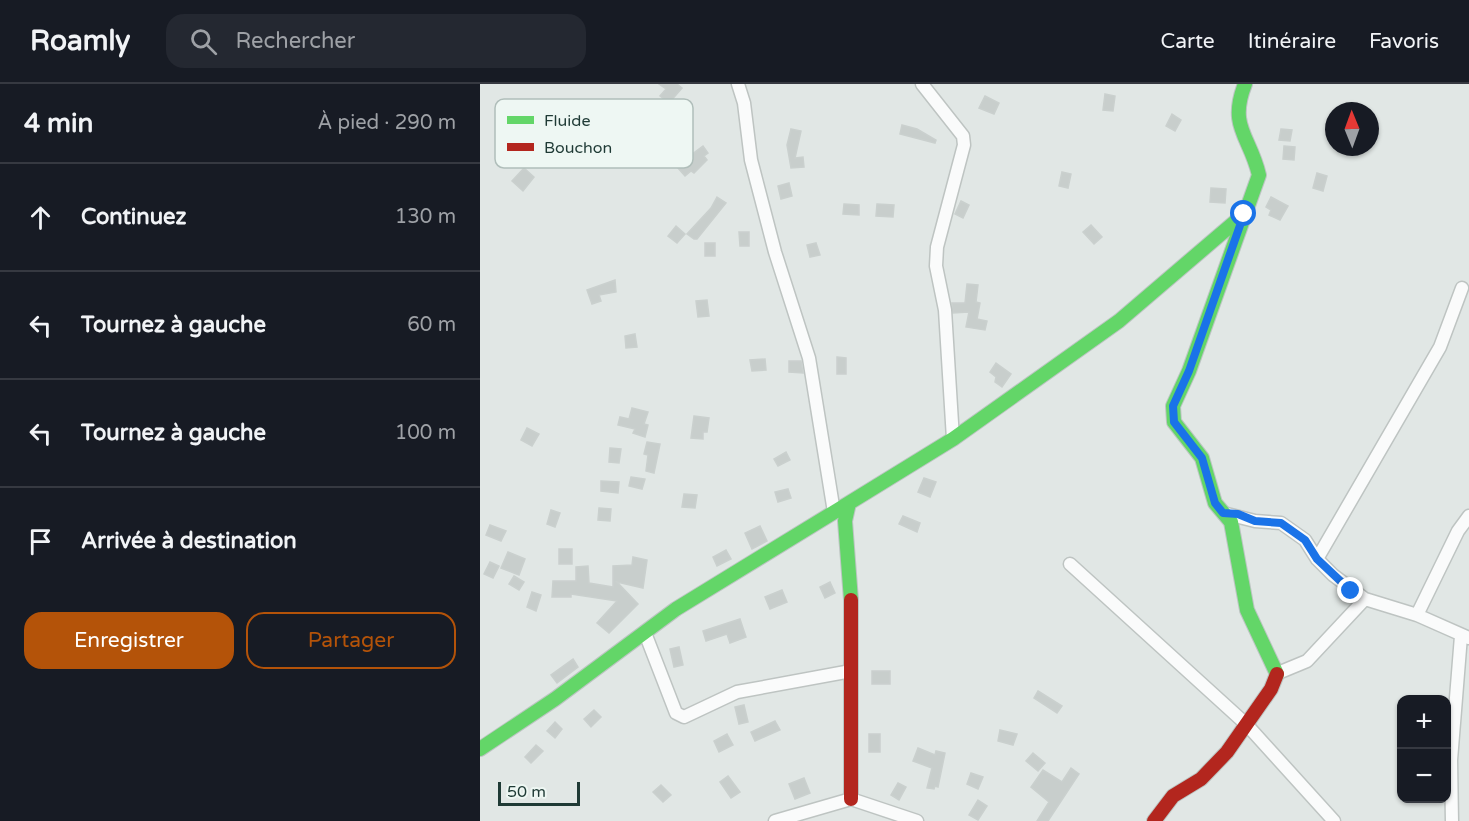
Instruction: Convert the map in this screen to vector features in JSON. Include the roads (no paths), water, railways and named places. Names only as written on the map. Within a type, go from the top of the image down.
[{"type":"street","points":[[738,84],[744,103],[751,160],[772,241],[809,358],[834,512]]},
{"type":"street","points":[[922,84],[963,136],[964,145],[937,247],[936,266],[945,310],[953,439]]},
{"type":"street","points":[[1245,84],[1236,101],[1237,119],[1258,175],[1189,371],[1173,406],[1174,422],[1202,458],[1215,503],[1232,522],[1247,610],[1278,673]]},
{"type":"street","points":[[480,749],[555,699],[676,609],[953,439],[1119,321],[1244,214]]},
{"type":"street","points":[[1317,559],[1440,347],[1462,288]]},
{"type":"street","points":[[849,503],[845,521],[852,620],[850,798]]},
{"type":"street","points":[[1223,513],[1238,514],[1255,521],[1281,523],[1305,540],[1317,559],[1351,591],[1365,599],[1417,615],[1465,637],[1451,760],[1452,821]]},
{"type":"street","points":[[1417,615],[1458,531],[1469,516]]},
{"type":"street","points":[[1070,564],[1247,725],[1334,821]]},
{"type":"street","points":[[1155,821],[1173,796],[1201,779],[1227,752],[1271,689],[1278,673],[1307,661],[1365,599]]},
{"type":"street","points":[[645,633],[676,713],[684,717],[737,692],[850,671]]},
{"type":"street","points":[[775,821],[850,798],[917,821]]}]
